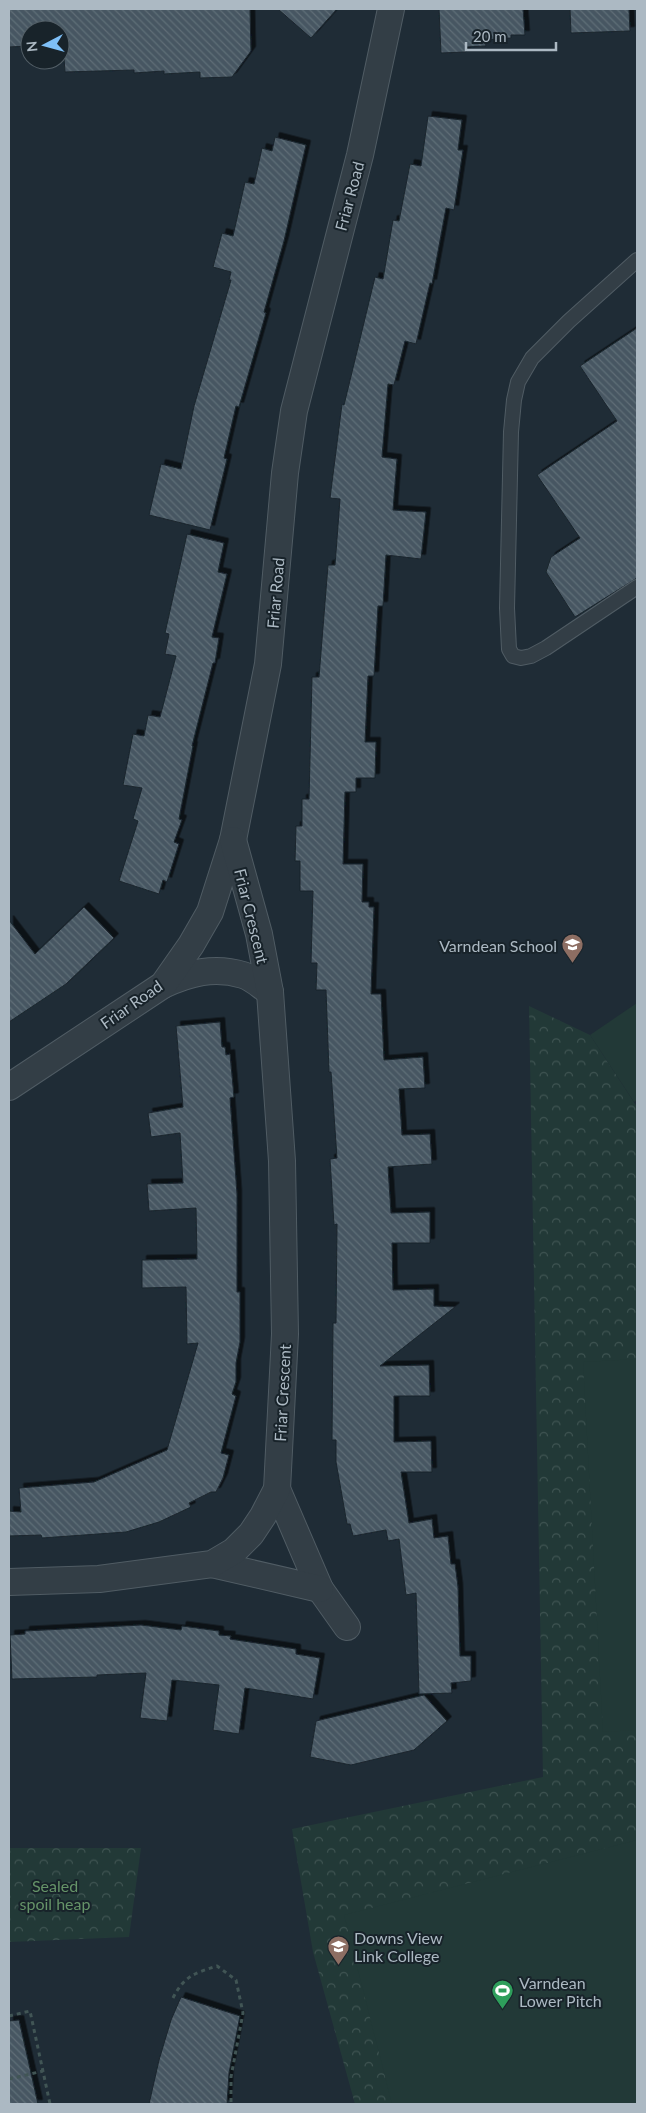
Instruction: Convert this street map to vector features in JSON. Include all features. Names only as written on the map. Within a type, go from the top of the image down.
[{"type":"street","name":"Friar Road","points":[[9,1087],[162,985],[191,945],[210,912],[233,840],[268,664],[285,473],[294,411],[360,155],[391,9]]},
{"type":"street","name":"Friar Crescent","points":[[9,1582],[99,1579],[212,1564],[234,1551],[251,1534],[263,1516],[276,1489],[286,1334],[282,1161],[270,992],[259,934],[233,840]]},
{"type":"street","name":"Friar Crescent","points":[[162,985],[189,974],[219,970],[245,975],[270,992]]},
{"type":"street","points":[[276,1489],[320,1589],[347,1627]]},
{"type":"street","points":[[212,1564],[320,1589]]},
{"type":"lane","points":[[637,260],[569,321],[532,358],[518,382],[510,432],[507,608],[509,649],[513,656],[521,658],[530,656],[546,648],[637,587]]},
{"type":"path","points":[[173,1998],[178,1988],[191,1974],[217,1966],[236,1980],[243,2013],[231,2078],[231,2104]]},
{"type":"path","points":[[9,2016],[30,2011],[50,2104]]},
{"type":"path","points":[[9,2079],[43,2071]]},
{"type":"green space","points":[[637,1003],[637,1100],[634,1102],[590,1035]]},
{"type":"green space","points":[[529,1006],[590,1035],[637,1107],[637,2104],[355,2104],[313,1952],[292,1829],[543,1777]]},
{"type":"green space","points":[[637,1359],[637,1730],[603,1732],[583,1362]]},
{"type":"green space","name":"Varndean Lower Pitch","points":[[637,1840],[637,2104],[392,2104],[344,1915]]},
{"type":"green space","name":"Sealed spoil heap","points":[[9,1848],[141,1848],[129,1937],[9,1942]]},
{"type":"building","points":[[9,9],[250,9],[251,51],[232,77],[200,78],[200,72],[164,74],[164,71],[134,73],[134,70],[65,72],[65,70],[70,70],[70,20],[20,20],[20,46],[9,47]]},
{"type":"building","points":[[278,9],[337,9],[311,38]]},
{"type":"building","points":[[439,9],[523,9],[525,35],[511,35],[511,38],[485,40],[486,46],[466,47],[466,52],[441,53]]},
{"type":"building","points":[[570,9],[629,9],[630,31],[571,33]]},
{"type":"building","points":[[428,116],[462,120],[458,150],[463,150],[454,210],[446,208],[432,284],[430,283],[416,344],[405,341],[394,385],[388,384],[382,457],[397,459],[393,510],[426,512],[421,559],[386,555],[383,606],[378,606],[374,676],[368,676],[365,742],[376,742],[375,778],[356,778],[356,792],[345,792],[343,864],[363,864],[362,902],[369,902],[369,907],[374,907],[371,994],[381,994],[384,1060],[423,1057],[425,1088],[399,1089],[402,1135],[430,1134],[432,1164],[388,1167],[391,1213],[430,1212],[430,1243],[392,1243],[393,1290],[434,1289],[434,1306],[455,1307],[380,1366],[429,1365],[430,1396],[394,1396],[394,1442],[431,1441],[432,1472],[401,1472],[409,1523],[432,1519],[434,1538],[448,1536],[451,1564],[455,1564],[458,1587],[460,1656],[471,1656],[471,1681],[451,1683],[452,1693],[419,1694],[416,1593],[406,1595],[399,1539],[388,1541],[386,1530],[353,1536],[350,1524],[347,1524],[336,1462],[336,1440],[332,1440],[333,1323],[336,1323],[337,1224],[334,1225],[330,1159],[337,1158],[331,1072],[329,1072],[326,990],[316,990],[317,963],[311,963],[313,891],[300,891],[300,861],[295,861],[296,826],[302,826],[302,799],[309,799],[312,677],[319,677],[328,565],[335,565],[340,499],[330,498],[342,404],[344,405],[375,277],[383,279],[393,220],[399,221],[410,164],[421,166]]},
{"type":"building","points":[[275,137],[306,145],[284,241],[264,312],[266,313],[239,407],[236,406],[224,458],[227,459],[210,530],[149,515],[161,464],[181,469],[194,406],[231,280],[229,280],[231,272],[213,267],[222,233],[233,236],[245,182],[254,184],[262,148],[272,151]]},
{"type":"building","points":[[637,328],[637,578],[575,617],[546,572],[551,557],[580,538],[537,475],[617,421],[580,366]]},
{"type":"building","points":[[187,534],[224,543],[218,572],[227,574],[212,637],[219,638],[215,663],[213,663],[192,746],[179,819],[182,820],[174,842],[179,844],[167,882],[163,880],[159,894],[119,881],[138,821],[133,819],[142,788],[123,785],[133,734],[144,736],[148,715],[160,717],[176,656],[165,654],[169,634],[165,633]]},
{"type":"building","points":[[84,907],[114,938],[66,984],[9,1022],[9,920],[35,954]]},
{"type":"building","points":[[220,1022],[222,1047],[225,1047],[226,1055],[230,1054],[234,1097],[230,1098],[237,1194],[237,1292],[240,1292],[240,1342],[236,1363],[236,1382],[232,1394],[236,1396],[221,1453],[229,1455],[223,1478],[216,1492],[211,1492],[189,1503],[191,1507],[159,1522],[126,1532],[42,1538],[41,1535],[9,1536],[9,1511],[21,1512],[19,1488],[94,1482],[167,1450],[198,1343],[187,1344],[186,1287],[142,1288],[142,1260],[197,1259],[196,1208],[149,1211],[147,1184],[183,1183],[180,1133],[151,1137],[148,1113],[183,1107],[176,1026]]},
{"type":"building","points":[[141,1625],[181,1630],[182,1626],[219,1631],[219,1635],[231,1636],[230,1639],[296,1649],[296,1654],[320,1658],[313,1699],[245,1688],[239,1734],[213,1730],[219,1685],[172,1680],[167,1721],[140,1718],[146,1673],[97,1675],[97,1677],[12,1679],[10,1635],[25,1634],[25,1631]]},
{"type":"building","points":[[424,1695],[447,1721],[414,1750],[351,1765],[310,1757],[316,1721]]},
{"type":"building","points":[[181,1997],[240,2016],[229,2073],[227,2104],[149,2104],[159,2060],[171,2020]]},
{"type":"building","points":[[19,2020],[38,2104],[9,2104],[9,2021]]},
{"type":"place","name":"Varndean School","points":[[573,964]]},
{"type":"place","name":"Downs View Link College","points":[[338,1965]]},
{"type":"place","name":"Varndean Lower Pitch","points":[[503,2010]]}]
